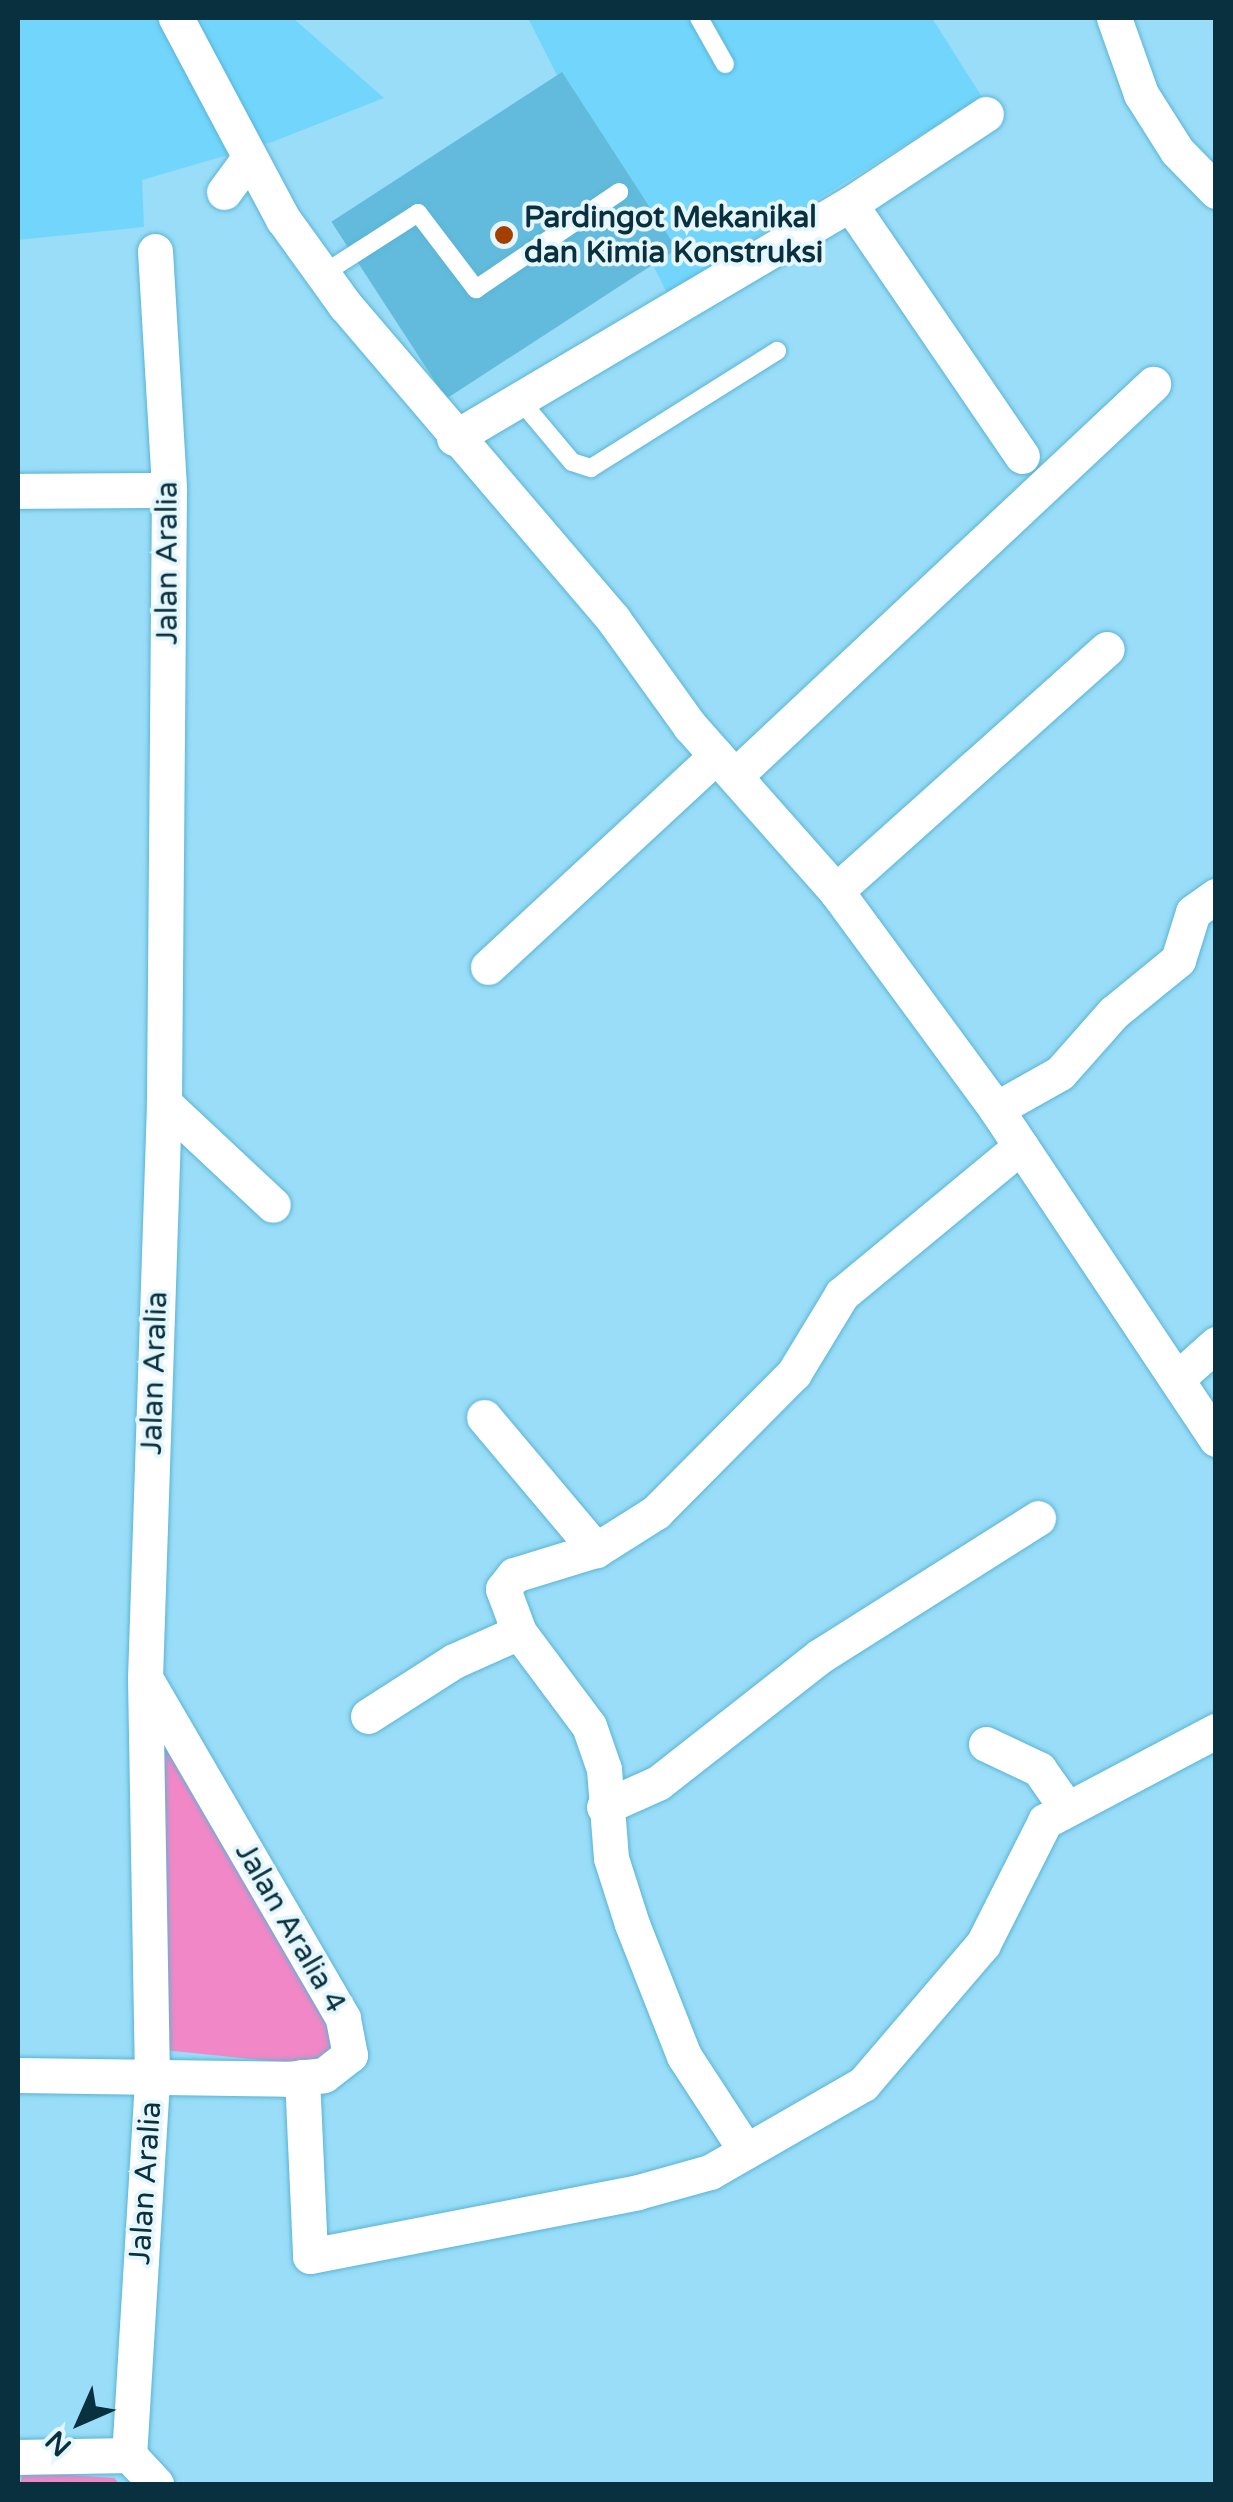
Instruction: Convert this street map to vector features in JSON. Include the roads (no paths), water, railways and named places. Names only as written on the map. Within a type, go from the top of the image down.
[{"type":"street","points":[[176,18],[250,158],[323,274],[454,438],[613,618],[726,766],[836,890],[996,1108],[1180,1377],[1216,1439]]},
{"type":"street","points":[[1114,18],[1141,94],[1177,151],[1216,191]]},
{"type":"street","points":[[454,438],[850,204],[986,114]]},
{"type":"street","points":[[224,192],[250,158]]},
{"type":"street","points":[[850,204],[1022,456]]},
{"type":"street","name":"Jalan Aralia","points":[[128,2455],[152,2081],[146,1678],[164,1103],[169,490],[154,251]]},
{"type":"street","points":[[488,967],[726,766],[1153,384]]},
{"type":"street","points":[[18,491],[169,490]]},
{"type":"street","points":[[836,890],[1107,648]]},
{"type":"street","points":[[996,1108],[1060,1073],[1113,1013],[1178,960],[1193,912],[1216,896]]},
{"type":"street","points":[[164,1103],[273,1205]]},
{"type":"street","points":[[746,2151],[684,2056],[632,1924],[604,1807],[604,1769],[589,1726],[519,1632],[503,1594],[508,1581],[553,1558],[596,1550],[656,1512],[734,1438],[794,1373],[860,1277],[1021,1146]]},
{"type":"street","points":[[1180,1377],[1216,1344]]},
{"type":"street","points":[[484,1417],[596,1550]]},
{"type":"street","points":[[604,1807],[658,1783],[820,1656],[1038,1518]]},
{"type":"street","points":[[368,1716],[454,1661],[519,1632]]},
{"type":"street","name":"Jalan Aralia 4","points":[[18,2075],[152,2081],[302,2077],[339,2068],[352,2040],[146,1678]]},
{"type":"street","points":[[302,2077],[310,2256],[638,2192],[710,2172],[864,2084],[983,1944],[1032,1840],[1065,1806],[1216,1731]]},
{"type":"street","points":[[986,1744],[1039,1769],[1065,1806]]},
{"type":"street","points":[[18,2457],[128,2455],[156,2484]]},
{"type":"lane","points":[[700,18],[725,64]]},
{"type":"lane","points":[[323,274],[418,213],[476,289],[618,192]]},
{"type":"lane","points":[[520,400],[572,462],[591,468],[776,351]]},
{"type":"place","name":"Pardingot Mekanikal dan Kimia Konstruksi","points":[[504,235]]}]
